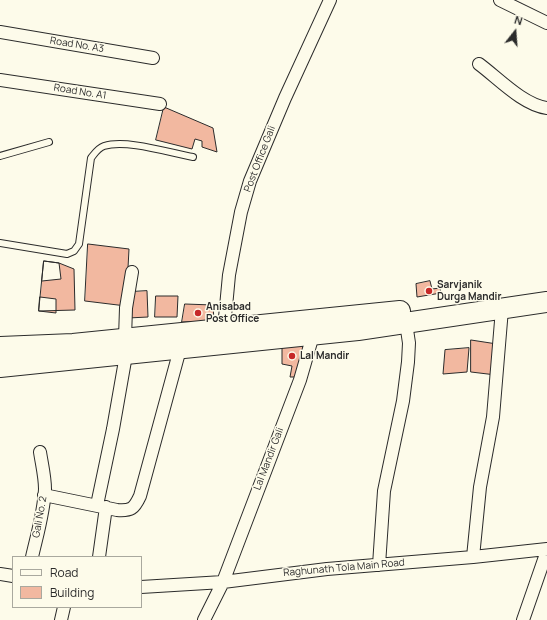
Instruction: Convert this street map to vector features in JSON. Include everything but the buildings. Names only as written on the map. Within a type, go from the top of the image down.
[{"type":"highway","points":[[0,367],[125,347],[224,328],[433,307],[547,289]]},
{"type":"highway","points":[[0,347],[73,344],[180,349],[406,323],[547,302]]},
{"type":"street","name":"Post Office Gali","points":[[224,328],[229,275],[241,212],[250,181],[285,98],[330,0]]},
{"type":"street","points":[[500,0],[547,24]]},
{"type":"street","name":"Road No. A3","points":[[0,32],[153,58]]},
{"type":"street","points":[[479,64],[517,94],[540,107],[547,108]]},
{"type":"street","name":"Road No. A1","points":[[0,80],[160,104]]},
{"type":"street","points":[[99,556],[101,506],[125,347],[126,308],[132,272]]},
{"type":"street","points":[[473,557],[480,487],[493,417],[502,309]]},
{"type":"street","points":[[379,565],[384,491],[403,401],[408,362],[409,343],[406,323]]},
{"type":"street","name":"Lal Mandir Gali","points":[[204,620],[223,582],[300,380],[312,335]]},
{"type":"street","points":[[44,495],[127,511],[133,508],[137,502],[180,349]]},
{"type":"street","name":"Gali No. 2","points":[[32,556],[44,504],[44,472],[40,452]]},
{"type":"street","points":[[523,620],[547,550]]},
{"type":"street","name":"Raghunath Tola Main Road","points":[[142,587],[223,582],[297,572],[547,550]]},
{"type":"street","points":[[0,574],[12,576]]},
{"type":"street","points":[[60,620],[64,608]]},
{"type":"lane","points":[[0,156],[49,142]]},
{"type":"lane","points":[[0,243],[67,254],[74,251],[79,244],[91,158],[96,151],[104,146],[121,144],[193,157]]},
{"type":"place","name":"Sarvjanik Durga Mandir","points":[[429,291]]},
{"type":"place","name":"Anisabad Post Office","points":[[198,313]]},
{"type":"place","name":"Lal Mandir","points":[[292,356]]}]
